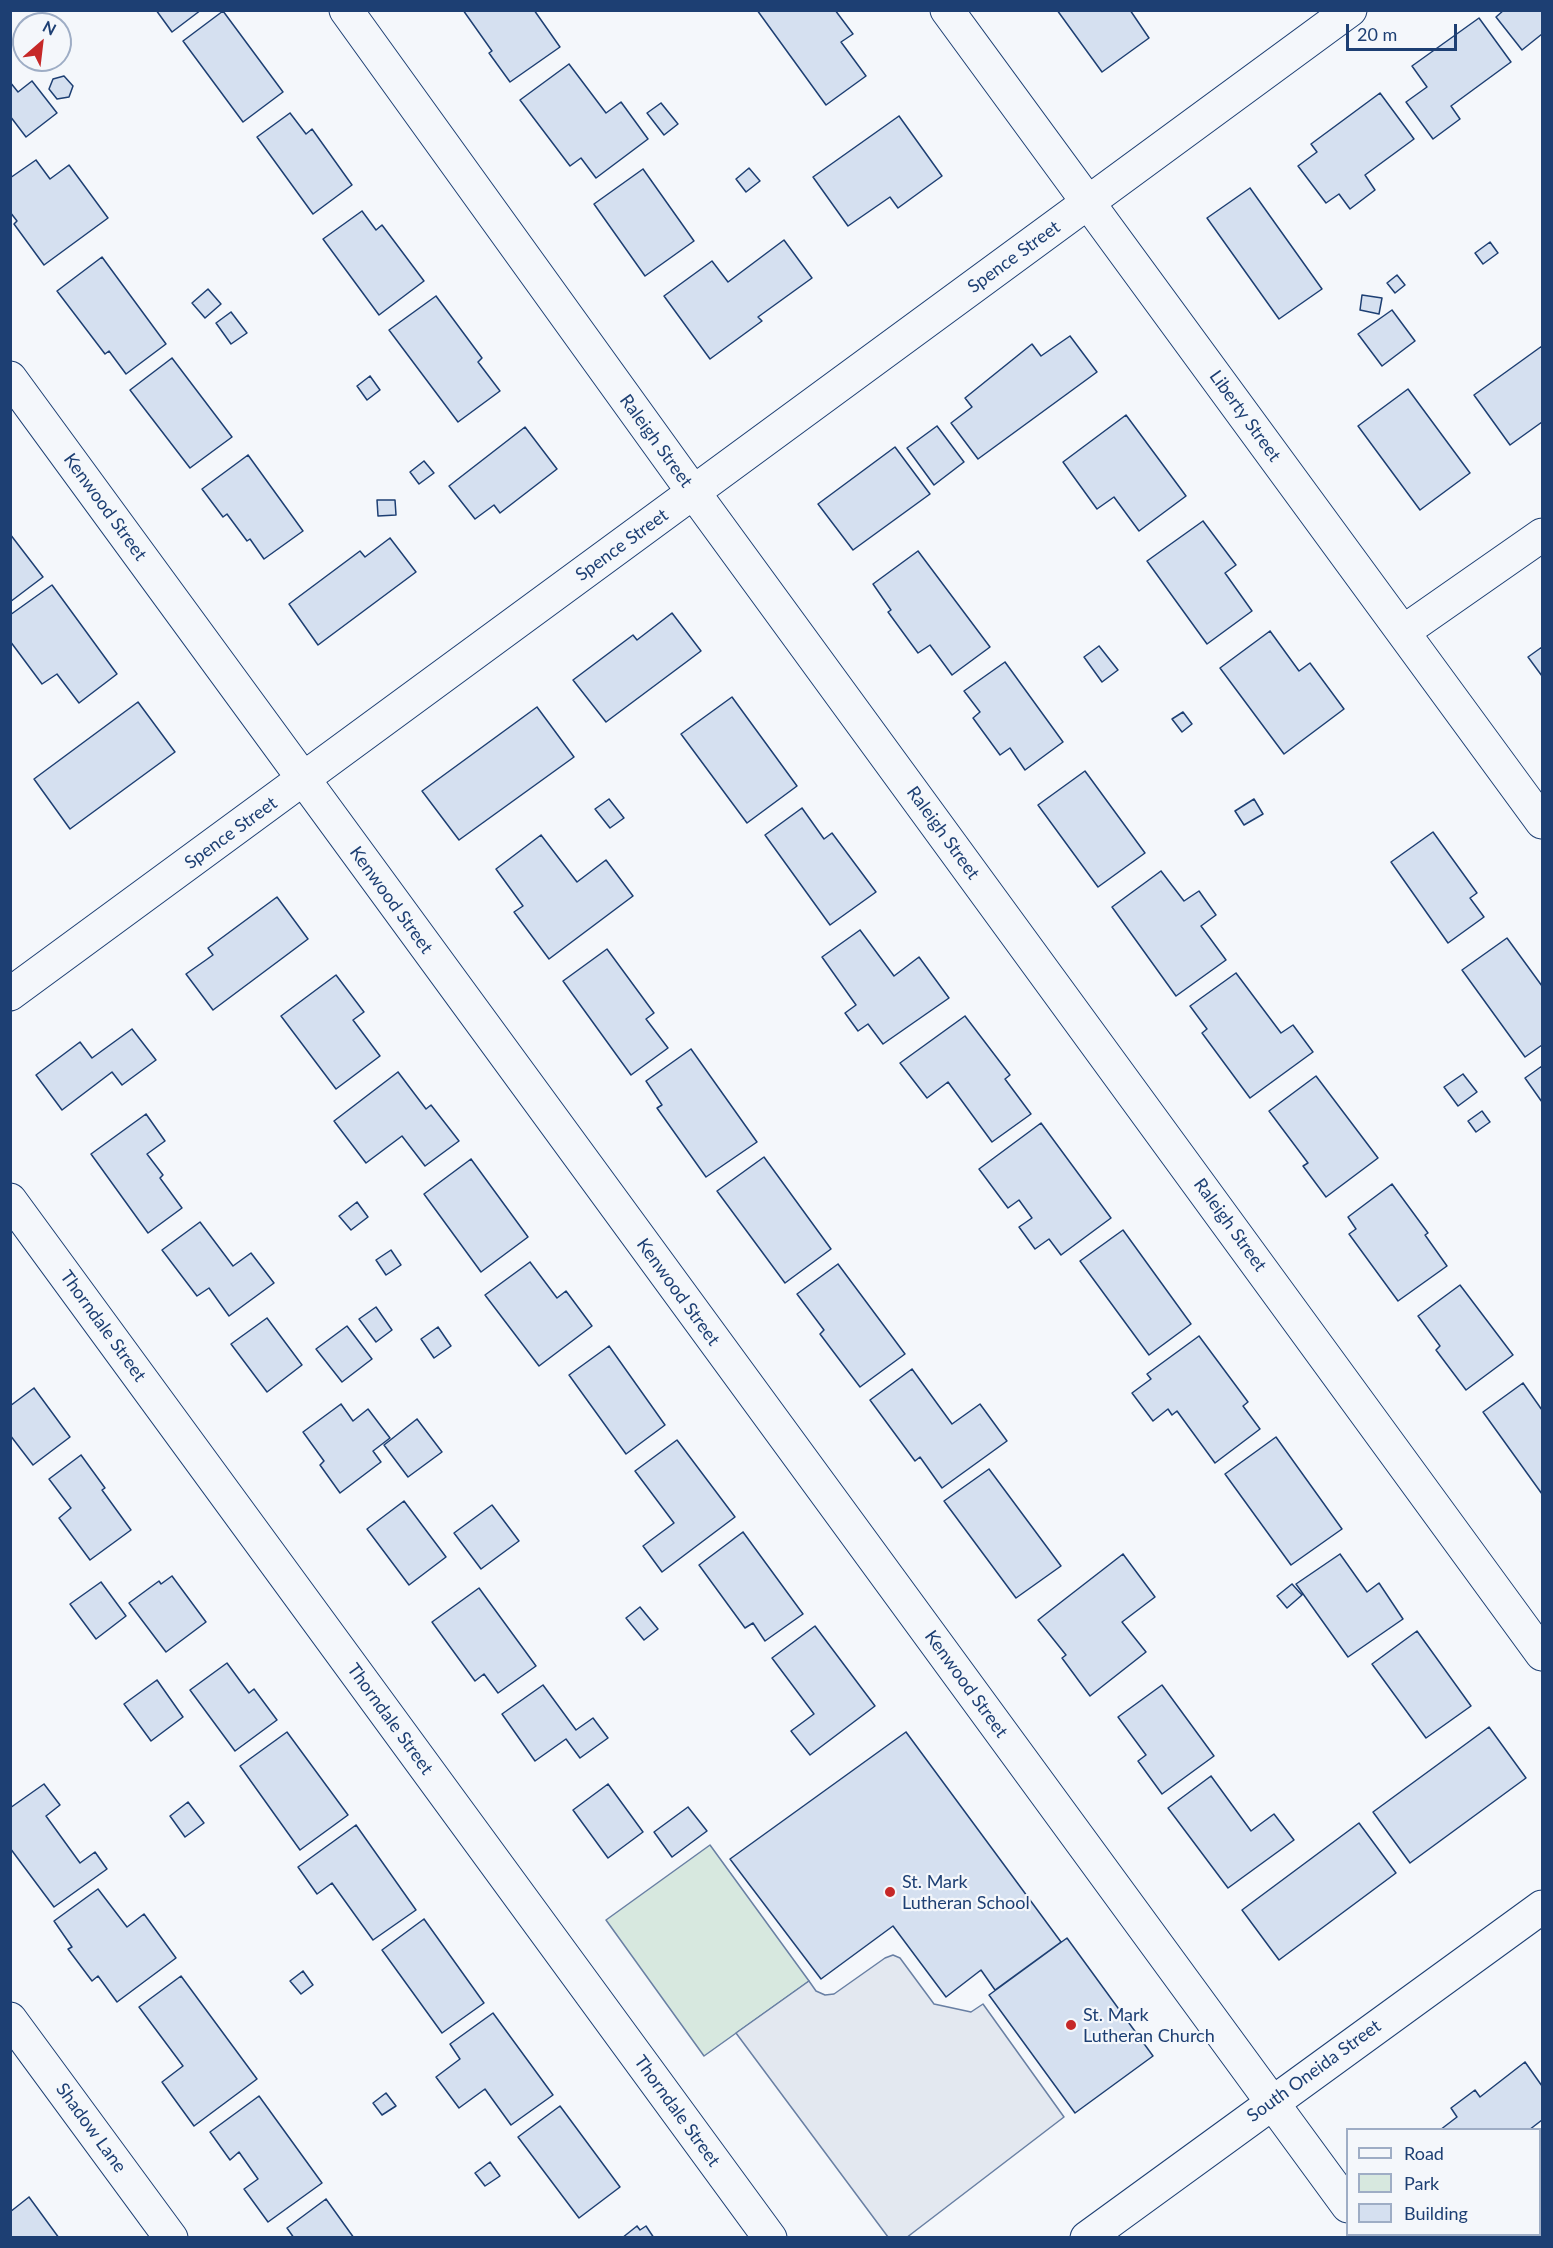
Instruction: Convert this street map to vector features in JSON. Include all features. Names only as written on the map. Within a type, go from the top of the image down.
[{"type":"street","name":"Raleigh Street","points":[[346,10],[694,493],[1542,1654]]},
{"type":"street","name":"Liberty Street","points":[[947,10],[1542,822]]},
{"type":"street","name":"Spence Street","points":[[10,994],[1350,10]]},
{"type":"street","name":"Kenwood Street","points":[[10,378],[1346,2204]]},
{"type":"street","points":[[1403,632],[1542,535]]},
{"type":"street","name":"Thorndale Street","points":[[10,1200],[770,2238]]},
{"type":"street","name":"South Oneida Street","points":[[1087,2238],[1542,1907]]},
{"type":"street","name":"Shadow Lane","points":[[10,2019],[171,2238]]},
{"type":"green space","points":[[710,1845],[809,1981],[704,2056],[606,1920]]},
{"type":"shaded area","points":[[893,1955],[900,1958],[934,2004],[971,2012],[983,2004],[1064,2117],[906,2238],[888,2237],[736,2033],[809,1981],[816,1991],[825,1995],[834,1994],[885,1958]]},
{"type":"building","points":[[156,10],[201,10],[172,32]]},
{"type":"building","points":[[463,10],[534,10],[560,47],[510,82],[489,53],[492,51]]},
{"type":"building","points":[[757,10],[835,10],[853,34],[841,42],[866,76],[826,105]]},
{"type":"building","points":[[1057,10],[1130,10],[1149,38],[1102,72]]},
{"type":"building","points":[[1504,10],[1542,10],[1542,34],[1522,50],[1496,17]]},
{"type":"building","points":[[223,11],[283,92],[243,122],[183,41]]},
{"type":"building","points":[[1479,18],[1511,62],[1451,106],[1460,119],[1433,139],[1406,102],[1427,87],[1412,66]]},
{"type":"building","points":[[569,64],[606,113],[621,102],[648,139],[596,178],[581,158],[570,166],[520,100]]},
{"type":"building","points":[[64,76],[73,86],[69,97],[57,99],[49,89],[53,79]]},
{"type":"building","points":[[32,81],[57,113],[26,137],[10,116],[10,82],[18,92]]},
{"type":"building","points":[[1380,93],[1414,139],[1365,175],[1375,190],[1350,209],[1339,194],[1326,203],[1298,166],[1317,152],[1311,144]]},
{"type":"building","points":[[661,103],[678,124],[664,135],[647,113]]},
{"type":"building","points":[[290,113],[306,134],[312,129],[352,185],[313,214],[257,137]]},
{"type":"building","points":[[899,116],[942,176],[898,208],[890,197],[848,226],[813,177]]},
{"type":"building","points":[[36,160],[50,179],[69,165],[108,218],[44,265],[14,224],[17,221],[10,212],[10,178]]},
{"type":"building","points":[[749,168],[760,181],[746,192],[736,179]]},
{"type":"building","points":[[643,169],[694,241],[645,276],[594,204]]},
{"type":"building","points":[[1250,188],[1322,289],[1279,319],[1207,218]]},
{"type":"building","points":[[362,211],[376,230],[382,225],[424,281],[379,315],[323,239]]},
{"type":"building","points":[[784,240],[812,278],[758,317],[762,321],[710,359],[664,296],[712,261],[728,282]]},
{"type":"building","points":[[1490,242],[1498,253],[1483,264],[1475,253]]},
{"type":"building","points":[[102,257],[166,344],[126,374],[109,351],[105,354],[57,291]]},
{"type":"building","points":[[1397,275],[1405,285],[1395,293],[1387,283]]},
{"type":"building","points":[[208,289],[221,304],[205,318],[192,303]]},
{"type":"building","points":[[1362,295],[1382,298],[1379,314],[1360,310]]},
{"type":"building","points":[[436,296],[482,358],[478,362],[500,391],[458,422],[389,330]]},
{"type":"building","points":[[1392,310],[1415,341],[1382,366],[1358,334]]},
{"type":"building","points":[[231,312],[247,333],[231,344],[216,323]]},
{"type":"building","points":[[1070,336],[1097,372],[978,459],[951,423],[972,407],[965,398],[1032,344],[1041,356]]},
{"type":"building","points":[[1542,346],[1542,422],[1510,445],[1474,395]]},
{"type":"building","points":[[172,358],[232,437],[190,468],[130,390]]},
{"type":"building","points":[[370,376],[380,390],[367,400],[357,386]]},
{"type":"building","points":[[1408,389],[1470,473],[1420,510],[1358,426]]},
{"type":"building","points":[[1126,415],[1186,496],[1139,531],[1114,497],[1097,509],[1063,462]]},
{"type":"building","points":[[937,426],[964,462],[934,485],[907,448]]},
{"type":"building","points":[[525,427],[557,469],[500,513],[494,505],[475,519],[449,486]]},
{"type":"building","points":[[895,447],[930,494],[853,550],[818,504]]},
{"type":"building","points":[[248,455],[303,531],[264,559],[250,539],[247,541],[227,514],[223,517],[202,489]]},
{"type":"building","points":[[424,461],[434,473],[419,484],[410,472]]},
{"type":"building","points":[[377,500],[395,500],[396,515],[378,516]]},
{"type":"building","points":[[1203,521],[1236,565],[1225,573],[1252,611],[1207,644],[1147,561]]},
{"type":"building","points":[[10,534],[43,577],[10,602]]},
{"type":"building","points":[[390,538],[416,572],[318,645],[289,604],[360,551],[365,557]]},
{"type":"building","points":[[918,551],[990,647],[952,675],[930,645],[918,653],[888,612],[891,610],[873,584]]},
{"type":"building","points":[[52,585],[117,674],[79,703],[57,674],[42,684],[10,641],[10,615]]},
{"type":"building","points":[[672,613],[701,651],[606,722],[573,680],[633,635],[637,640]]},
{"type":"building","points":[[1270,631],[1299,671],[1310,663],[1344,709],[1284,754],[1220,668]]},
{"type":"building","points":[[1099,646],[1118,670],[1102,682],[1084,657]]},
{"type":"building","points":[[1542,647],[1542,676],[1528,657]]},
{"type":"building","points":[[1005,662],[1063,742],[1025,770],[1010,748],[1000,755],[973,718],[980,712],[964,691]]},
{"type":"building","points":[[732,697],[797,786],[747,823],[681,734]]},
{"type":"building","points":[[138,702],[175,752],[70,829],[34,779]]},
{"type":"building","points":[[537,707],[574,757],[459,840],[422,791]]},
{"type":"building","points":[[1183,712],[1192,724],[1182,732],[1172,719]]},
{"type":"building","points":[[1085,771],[1145,853],[1098,887],[1038,805]]},
{"type":"building","points":[[609,799],[624,818],[610,828],[595,809]]},
{"type":"building","points":[[1254,799],[1263,814],[1244,825],[1235,811]]},
{"type":"building","points":[[802,808],[824,839],[832,833],[876,892],[830,925],[765,835]]},
{"type":"building","points":[[1433,832],[1477,893],[1470,898],[1484,917],[1448,943],[1391,862]]},
{"type":"building","points":[[541,835],[577,882],[606,860],[633,896],[549,959],[514,912],[523,906],[496,869]]},
{"type":"building","points":[[1161,871],[1184,901],[1199,891],[1216,915],[1201,926],[1226,960],[1176,996],[1112,907]]},
{"type":"building","points":[[277,897],[308,939],[213,1010],[186,974],[213,955],[208,948]]},
{"type":"building","points":[[860,930],[894,976],[919,957],[949,998],[883,1044],[868,1024],[858,1031],[845,1013],[856,1005],[822,957]]},
{"type":"building","points":[[1507,938],[1542,986],[1542,1045],[1525,1057],[1462,970]]},
{"type":"building","points":[[607,949],[654,1013],[646,1019],[668,1048],[631,1075],[563,981]]},
{"type":"building","points":[[1236,973],[1281,1033],[1293,1025],[1313,1052],[1250,1098],[1202,1033],[1207,1029],[1190,1006]]},
{"type":"building","points":[[336,975],[364,1012],[353,1020],[380,1056],[336,1089],[281,1016]]},
{"type":"building","points":[[965,1016],[1010,1075],[1005,1079],[1031,1114],[992,1142],[948,1082],[927,1098],[900,1063]]},
{"type":"building","points":[[132,1029],[156,1060],[122,1085],[112,1072],[62,1110],[36,1075],[80,1042],[92,1058]]},
{"type":"building","points":[[691,1049],[757,1142],[706,1177],[657,1108],[662,1105],[646,1081]]},
{"type":"building","points":[[1542,1066],[1542,1102],[1525,1078]]},
{"type":"building","points":[[398,1072],[426,1109],[431,1105],[459,1141],[425,1166],[402,1136],[366,1163],[334,1121]]},
{"type":"building","points":[[1463,1074],[1477,1092],[1458,1106],[1444,1087]]},
{"type":"building","points":[[1316,1076],[1378,1158],[1326,1197],[1303,1166],[1308,1163],[1269,1111]]},
{"type":"building","points":[[1482,1111],[1490,1122],[1476,1132],[1468,1121]]},
{"type":"building","points":[[146,1114],[165,1141],[147,1154],[163,1175],[160,1178],[182,1208],[148,1233],[91,1154]]},
{"type":"building","points":[[1041,1123],[1111,1218],[1061,1255],[1049,1239],[1035,1249],[1019,1227],[1032,1218],[1019,1200],[1008,1208],[979,1169]]},
{"type":"building","points":[[764,1157],[831,1249],[785,1283],[717,1191]]},
{"type":"building","points":[[471,1159],[528,1237],[481,1272],[424,1194]]},
{"type":"building","points":[[1392,1184],[1428,1233],[1425,1235],[1447,1266],[1398,1301],[1349,1234],[1356,1229],[1348,1217]]},
{"type":"building","points":[[357,1202],[368,1217],[351,1230],[339,1216]]},
{"type":"building","points":[[200,1222],[233,1266],[251,1253],[274,1283],[229,1316],[209,1288],[197,1296],[162,1250]]},
{"type":"building","points":[[1123,1230],[1191,1324],[1149,1355],[1080,1261]]},
{"type":"building","points":[[391,1250],[401,1265],[386,1275],[376,1260]]},
{"type":"building","points":[[530,1262],[557,1298],[566,1291],[592,1326],[539,1366],[485,1295]]},
{"type":"building","points":[[838,1264],[905,1354],[860,1387],[820,1334],[824,1330],[797,1294]]},
{"type":"building","points":[[1460,1285],[1513,1355],[1466,1390],[1436,1350],[1440,1346],[1418,1316]]},
{"type":"building","points":[[376,1307],[392,1330],[376,1342],[359,1319]]},
{"type":"building","points":[[267,1318],[302,1365],[267,1392],[231,1344]]},
{"type":"building","points":[[347,1326],[372,1359],[342,1382],[316,1349]]},
{"type":"building","points":[[438,1327],[451,1346],[434,1358],[421,1339]]},
{"type":"building","points":[[1199,1336],[1248,1402],[1243,1406],[1260,1429],[1215,1463],[1177,1411],[1172,1415],[1168,1409],[1153,1421],[1132,1393],[1151,1379],[1147,1374]]},
{"type":"building","points":[[609,1346],[665,1425],[626,1454],[569,1375]]},
{"type":"building","points":[[912,1369],[952,1424],[980,1404],[1007,1441],[942,1488],[920,1457],[915,1461],[870,1400]]},
{"type":"building","points":[[1523,1383],[1542,1410],[1542,1494],[1483,1412]]},
{"type":"building","points":[[34,1388],[70,1437],[33,1465],[10,1435],[10,1406]]},
{"type":"building","points":[[341,1404],[353,1421],[368,1409],[390,1438],[373,1451],[381,1462],[340,1493],[320,1465],[324,1461],[303,1432]]},
{"type":"building","points":[[417,1419],[442,1452],[408,1477],[384,1445]]},
{"type":"building","points":[[1276,1437],[1342,1529],[1291,1565],[1225,1474]]},
{"type":"building","points":[[677,1440],[735,1517],[662,1572],[643,1546],[674,1523],[635,1471]]},
{"type":"building","points":[[81,1455],[105,1488],[102,1490],[131,1530],[90,1560],[59,1518],[71,1508],[49,1479]]},
{"type":"building","points":[[989,1469],[1061,1566],[1016,1598],[944,1501]]},
{"type":"building","points":[[404,1501],[446,1557],[409,1585],[367,1529]]},
{"type":"building","points":[[492,1505],[519,1541],[481,1569],[454,1533]]},
{"type":"building","points":[[743,1532],[803,1614],[765,1641],[753,1623],[745,1628],[699,1565]]},
{"type":"building","points":[[1123,1554],[1155,1597],[1122,1622],[1146,1652],[1090,1696],[1062,1658],[1066,1655],[1038,1620]]},
{"type":"building","points":[[1340,1554],[1367,1592],[1379,1583],[1403,1619],[1348,1657],[1296,1584]]},
{"type":"building","points":[[172,1576],[206,1622],[166,1652],[129,1603],[159,1581],[161,1584]]},
{"type":"building","points":[[101,1582],[126,1616],[96,1639],[70,1604]]},
{"type":"building","points":[[1292,1584],[1302,1595],[1287,1608],[1277,1596]]},
{"type":"building","points":[[479,1588],[536,1666],[498,1693],[484,1674],[475,1681],[432,1622]]},
{"type":"building","points":[[640,1607],[658,1629],[644,1640],[626,1618]]},
{"type":"building","points":[[815,1626],[875,1706],[810,1755],[791,1731],[814,1714],[772,1658]]},
{"type":"building","points":[[1417,1631],[1471,1706],[1426,1738],[1372,1664]]},
{"type":"building","points":[[227,1663],[249,1693],[254,1689],[277,1720],[235,1751],[190,1690]]},
{"type":"building","points":[[157,1680],[183,1717],[151,1741],[124,1704]]},
{"type":"building","points":[[543,1685],[576,1730],[593,1718],[608,1738],[580,1758],[566,1739],[535,1761],[502,1714]]},
{"type":"building","points":[[1162,1685],[1214,1756],[1162,1794],[1138,1761],[1146,1755],[1118,1717]]},
{"type":"building","points":[[1489,1727],[1526,1778],[1410,1863],[1373,1812]]},
{"type":"building","points":[[287,1732],[348,1815],[300,1850],[240,1766]]},
{"type":"building","name":"St. Mark Lutheran School","points":[[906,1732],[1061,1942],[995,1990],[981,1970],[946,1997],[893,1926],[821,1979],[730,1859]]},
{"type":"building","points":[[1211,1776],[1251,1831],[1274,1814],[1294,1840],[1228,1888],[1168,1808]]},
{"type":"building","points":[[44,1784],[60,1805],[46,1816],[80,1863],[95,1852],[107,1869],[54,1907],[10,1848],[10,1808]]},
{"type":"building","points":[[608,1784],[643,1832],[608,1858],[573,1810]]},
{"type":"building","points":[[188,1802],[204,1823],[185,1837],[170,1816]]},
{"type":"building","points":[[688,1807],[707,1831],[672,1857],[654,1832]]},
{"type":"building","points":[[1359,1823],[1396,1873],[1279,1960],[1242,1910]]},
{"type":"building","points":[[356,1825],[416,1910],[373,1940],[332,1883],[317,1894],[298,1867]]},
{"type":"building","points":[[98,1889],[127,1927],[144,1914],[176,1958],[117,2002],[98,1976],[92,1981],[68,1949],[72,1947],[54,1921]]},
{"type":"building","points":[[424,1919],[484,2003],[442,2033],[382,1950]]},
{"type":"building","name":"St. Mark Lutheran Church","points":[[1067,1938],[1153,2056],[1075,2113],[989,1995]]},
{"type":"building","points":[[303,1971],[313,1985],[301,1994],[290,1981]]},
{"type":"building","points":[[181,1976],[257,2079],[194,2126],[162,2082],[183,2066],[139,2007]]},
{"type":"building","points":[[493,2013],[553,2095],[511,2125],[485,2089],[459,2108],[436,2077],[460,2059],[450,2044]]},
{"type":"building","points":[[1525,2062],[1542,2086],[1542,2120],[1532,2128],[1443,2128],[1457,2117],[1451,2108],[1475,2090],[1480,2097]]},
{"type":"building","points":[[386,2093],[396,2106],[382,2115],[373,2103]]},
{"type":"building","points":[[259,2096],[322,2183],[268,2222],[244,2189],[258,2179],[239,2152],[230,2160],[210,2132]]},
{"type":"building","points":[[560,2106],[620,2187],[579,2218],[518,2137]]},
{"type":"building","points":[[490,2162],[500,2176],[485,2186],[475,2173]]},
{"type":"building","points":[[29,2197],[59,2238],[10,2238],[10,2212]]},
{"type":"building","points":[[326,2199],[354,2238],[294,2238],[287,2228]]},
{"type":"building","points":[[1541,2216],[1542,2238],[1484,2236],[1541,2236]]},
{"type":"building","points":[[637,2226],[640,2230],[646,2226],[654,2238],[622,2238]]},
{"type":"place","name":"St. Mark Lutheran School","points":[[890,1892]]},
{"type":"place","name":"St. Mark Lutheran Church","points":[[1071,2025]]}]
